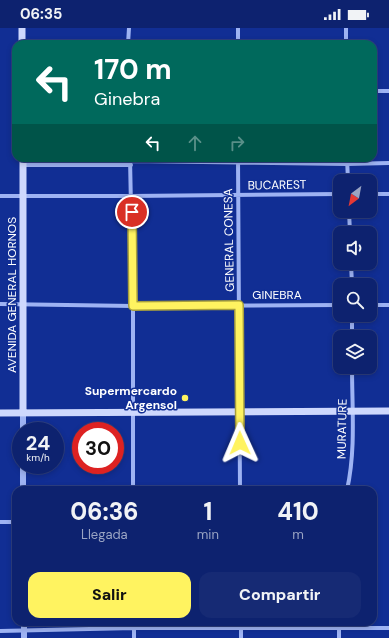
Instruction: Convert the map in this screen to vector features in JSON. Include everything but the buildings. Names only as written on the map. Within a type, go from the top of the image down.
[{"type":"main road","points":[[22,28],[22,40]]},
{"type":"main road","name":"AVENIDA GENERAL HORNOS","points":[[23,162],[23,412]]},
{"type":"main road","points":[[0,413],[389,411]]},
{"type":"street","points":[[128,40],[129,28]]},
{"type":"street","points":[[238,28],[238,40]]},
{"type":"street","points":[[346,28],[346,40]]},
{"type":"street","points":[[377,91],[389,90]]},
{"type":"street","points":[[131,162],[133,486]]},
{"type":"street","name":"GENERAL CONESA","points":[[238,162],[240,486]]},
{"type":"street","points":[[293,162],[348,164],[389,163]]},
{"type":"street","points":[[348,164],[348,174]]},
{"type":"street","name":"BUCAREST","points":[[0,196],[238,196],[333,194]]},
{"type":"street","points":[[377,194],[389,194]]},
{"type":"street","name":"GINEBRA","points":[[0,304],[133,306],[333,305]]},
{"type":"street","points":[[377,305],[389,305]]},
{"type":"street","name":"MURATURE","points":[[348,486],[353,450],[352,374]]},
{"type":"street","name":"AVENIDA GENERAL HORNOS","points":[[23,412],[23,422]]},
{"type":"street","points":[[23,474],[23,486]]},
{"type":"street","points":[[0,522],[12,522]]},
{"type":"street","points":[[24,626],[24,638]]},
{"type":"street","points":[[134,628],[134,638]]},
{"type":"street","points":[[0,631],[134,628],[389,628]]},
{"type":"street","points":[[241,628],[241,638]]},
{"type":"street","points":[[339,628],[339,638]]},
{"type":"place","name":"Supermercardo Argensol","points":[[185,398]]},
{"type":"route","points":[[132,212],[133,306],[239,305],[240,443]]}]
